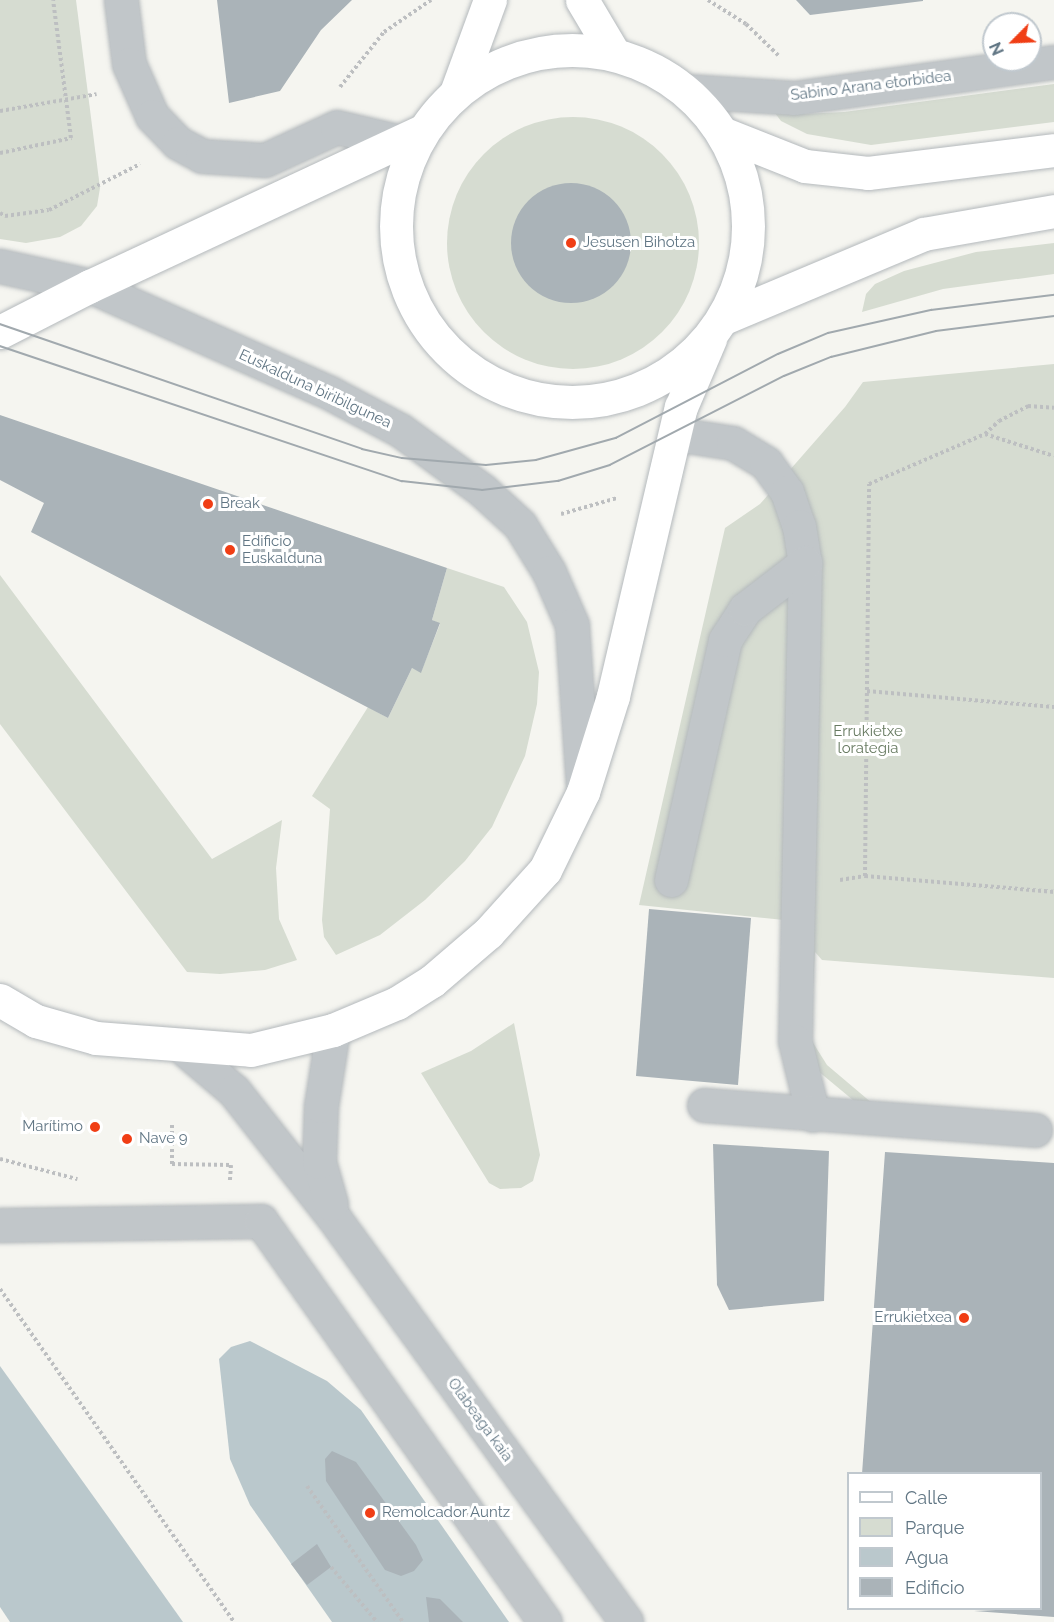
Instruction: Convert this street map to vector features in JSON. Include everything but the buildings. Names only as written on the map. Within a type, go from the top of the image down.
[{"type":"main road","points":[[458,90],[490,0]]},
{"type":"main road","points":[[582,0],[614,54]]},
{"type":"main road","points":[[0,332],[90,286],[411,137],[458,90],[492,68],[531,54],[572,49],[614,54],[664,75],[687,91],[722,133],[805,166],[868,173],[1054,150]]},
{"type":"main road","name":"Euskalduna biribilgunea","points":[[0,1000],[36,1021],[96,1038],[182,1047],[251,1050],[333,1030],[397,1003],[432,981],[488,933],[545,870],[583,792],[613,696],[681,406],[743,273],[749,225],[742,177],[722,133]]},
{"type":"main road","points":[[411,137],[400,181],[395,234],[405,287],[431,333],[469,370],[516,395],[569,404],[611,398],[670,375],[717,328],[924,234],[1054,211]]},
{"type":"main road","points":[[0,1017],[36,1021]]},
{"type":"street","points":[[121,0],[129,64],[152,116],[178,143],[202,156],[265,160],[337,127],[411,137]]},
{"type":"street","name":"Sabino Arana etorbidea","points":[[687,91],[794,98],[1054,62]]},
{"type":"street","name":"Euskalduna biribilgunea","points":[[0,266],[90,286],[330,393],[400,430],[482,490],[520,525],[549,572],[572,625],[583,792]]},
{"type":"street","points":[[675,434],[733,443],[766,463],[787,492],[805,563],[795,1041],[813,1115]]},
{"type":"street","points":[[670,880],[725,640],[745,609],[805,563]]},
{"type":"street","name":"Olabeaga kaia","points":[[333,1030],[321,1106],[319,1162],[334,1218]]},
{"type":"street","name":"Olabeaga kaia","points":[[182,1047],[234,1091],[334,1218],[626,1622]]},
{"type":"street","points":[[704,1104],[813,1115],[1035,1130]]},
{"type":"street","points":[[0,1226],[261,1221],[545,1622]]},
{"type":"path","points":[[0,153],[71,138],[53,0]]},
{"type":"path","points":[[708,0],[746,24],[816,95]]},
{"type":"path","points":[[0,111],[93,96]]},
{"type":"path","points":[[865,876],[869,484],[985,434],[999,421],[1028,406],[1054,408]]},
{"type":"path","points":[[985,434],[1054,456]]},
{"type":"path","points":[[554,516],[626,495]]},
{"type":"path","points":[[867,691],[1054,707]]},
{"type":"path","points":[[798,888],[865,876],[1054,892]]},
{"type":"path","points":[[172,1125],[172,1164],[231,1165],[230,1181],[219,1181]]},
{"type":"path","points":[[0,1159],[82,1181]]},
{"type":"path","points":[[0,1289],[234,1622]]},
{"type":"path","points":[[308,1486],[403,1622]]},
{"type":"path","points":[[331,1567],[377,1622]]},
{"type":"green space","points":[[0,0],[76,0],[100,188],[97,206],[81,226],[60,237],[26,243],[0,239]]},
{"type":"green space","points":[[1054,84],[1054,122],[871,145],[807,134],[781,121],[772,109],[802,114],[844,112]]},
{"type":"green space","points":[[561,117],[585,117],[610,122],[633,132],[653,145],[671,163],[684,183],[694,206],[699,243],[697,268],[690,291],[671,323],[653,341],[633,354],[610,364],[585,369],[561,369],[536,364],[513,354],[493,341],[475,323],[462,303],[452,280],[447,255],[447,231],[452,206],[462,183],[475,163],[493,145],[513,132],[536,122]]},
{"type":"green space","points":[[1054,243],[1054,274],[943,289],[862,312],[866,294],[875,284],[904,271],[976,252]]},
{"type":"green space","name":"Errukietxe lorategia","points":[[1054,364],[1054,978],[822,960],[815,952],[810,1038],[827,1065],[879,1109],[871,1115],[812,1066],[803,1047],[813,923],[639,905],[725,528],[760,504],[845,407],[863,382]]},
{"type":"green space","points":[[447,568],[504,587],[527,622],[539,672],[537,704],[525,756],[492,827],[465,861],[425,900],[380,935],[336,955],[324,937],[322,920],[330,809],[312,796],[368,707],[388,718],[412,668],[421,672],[440,624],[432,620]]},
{"type":"green space","points":[[0,575],[212,859],[282,820],[276,868],[279,919],[297,960],[265,970],[220,974],[187,972],[0,724]]},
{"type":"green space","points":[[514,1023],[540,1155],[533,1181],[521,1188],[500,1189],[489,1183],[421,1073],[471,1051]]},
{"type":"water","points":[[250,1341],[327,1381],[361,1410],[509,1622],[332,1622],[250,1505],[230,1459],[219,1359],[231,1347]]},
{"type":"water","points":[[0,1366],[183,1622],[10,1622],[0,1607]]},
{"type":"tram line","points":[[0,324],[362,449],[402,458],[486,465],[536,460],[616,438],[778,354],[828,333],[931,310],[1054,295]]},
{"type":"tram line","points":[[0,346],[402,481],[482,490],[558,481],[610,465],[784,376],[831,357],[936,331],[1054,316]]},
{"type":"place","name":"Jesusen Bihotza","points":[[571,243]]},
{"type":"place","name":"Break","points":[[208,504]]},
{"type":"place","name":"Edificio Euskalduna","points":[[230,550]]},
{"type":"place","name":"Marítimo","points":[[95,1127]]},
{"type":"place","name":"Nave 9","points":[[127,1139]]},
{"type":"place","name":"Errukietxea","points":[[964,1318]]},
{"type":"place","name":"Remolcador Auntz","points":[[370,1513]]}]
